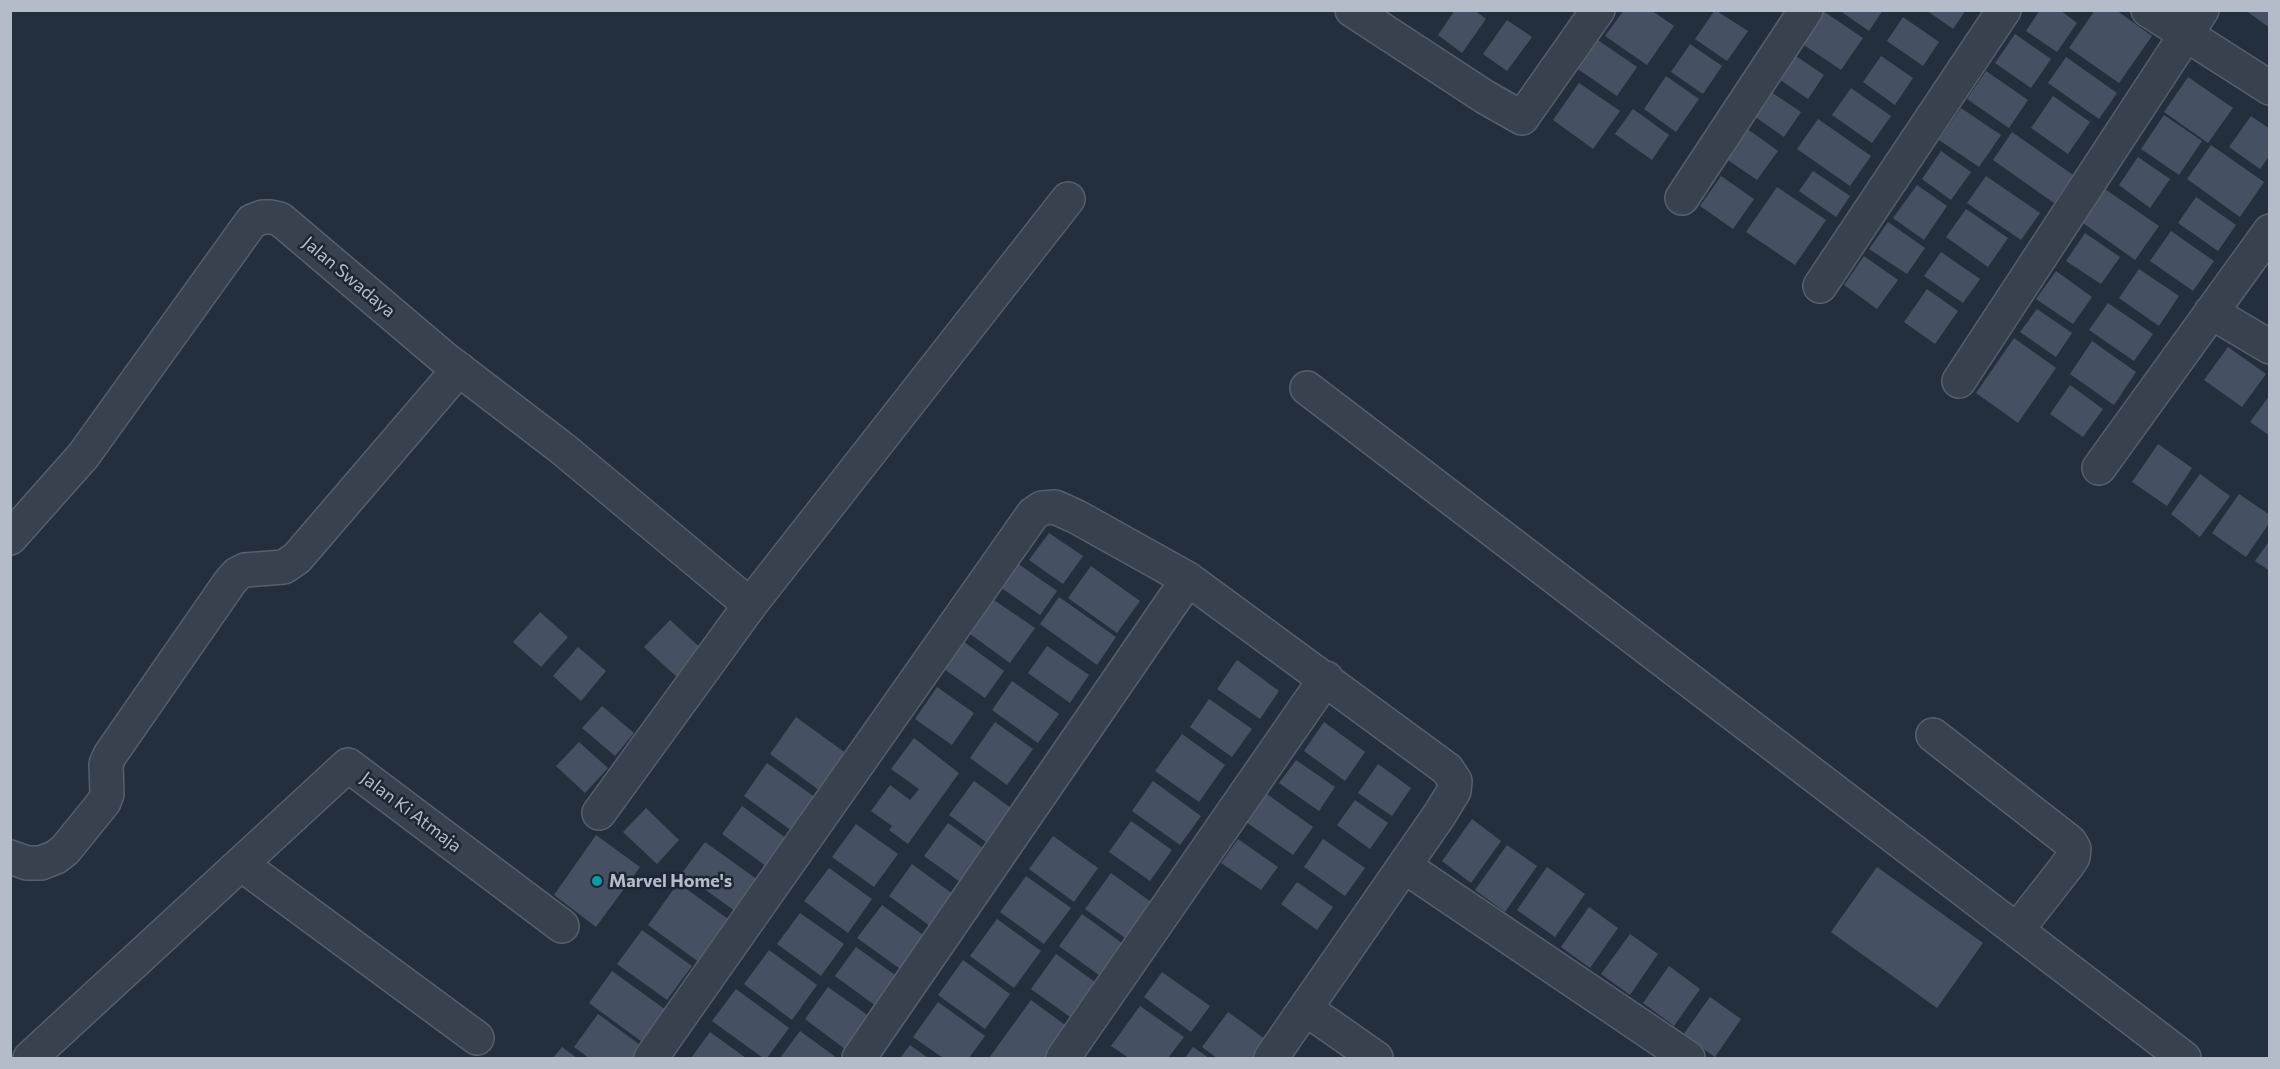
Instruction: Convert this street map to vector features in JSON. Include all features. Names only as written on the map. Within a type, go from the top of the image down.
[{"type":"street","points":[[1352,10],[1476,92],[1522,118],[1598,10]]},
{"type":"street","points":[[1682,198],[1806,10]]},
{"type":"street","points":[[1820,286],[2004,10]]},
{"type":"street","points":[[2148,10],[2194,23],[2270,88]]},
{"type":"street","points":[[1959,381],[2194,23]]},
{"type":"street","points":[[599,813],[750,605],[1068,199]]},
{"type":"street","name":"Jalan Swadaya","points":[[10,538],[83,456],[252,222],[263,217],[280,219],[459,369],[564,449],[750,605]]},
{"type":"street","points":[[2099,468],[2270,231]]},
{"type":"street","points":[[2211,312],[2270,347]]},
{"type":"street","points":[[10,857],[27,863],[41,863],[56,857],[65,850],[104,802],[107,794],[106,764],[110,755],[230,582],[237,574],[245,570],[284,567],[297,558],[459,369]]},
{"type":"street","points":[[1307,388],[2184,1059]]},
{"type":"street","points":[[651,1059],[1033,514],[1042,508],[1055,507],[1077,516],[1188,579],[1448,769],[1455,781],[1455,791],[1271,1059]]},
{"type":"street","points":[[859,1059],[1188,579]]},
{"type":"street","points":[[1064,1059],[1326,678]]},
{"type":"street","points":[[1933,735],[2070,842],[2074,849],[2073,857],[2067,866],[2017,930]]},
{"type":"street","name":"Jalan Ki Atmaja","points":[[30,1059],[348,765],[562,926]]},
{"type":"street","points":[[241,864],[477,1038]]},
{"type":"street","points":[[1404,866],[1688,1059]]},
{"type":"street","points":[[1305,1009],[1376,1059]]},
{"type":"building","points":[[1455,10],[1474,10],[1486,19],[1462,53],[1438,35]]},
{"type":"building","points":[[1624,10],[1651,10],[1674,26],[1647,65],[1605,36]]},
{"type":"building","points":[[1715,10],[1748,31],[1727,61],[1695,39]]},
{"type":"building","points":[[1839,10],[1883,10],[1869,31]]},
{"type":"building","points":[[1926,10],[1966,10],[1953,29]]},
{"type":"building","points":[[2040,10],[2060,10],[2077,23],[2057,52],[2026,31]]},
{"type":"building","points":[[2095,10],[2116,10],[2152,36],[2119,83],[2069,48]]},
{"type":"building","points":[[2245,10],[2270,10],[2270,28]]},
{"type":"building","points":[[1823,11],[1863,38],[1841,70],[1801,43]]},
{"type":"building","points":[[1903,17],[1939,42],[1923,66],[1887,41]]},
{"type":"building","points":[[1507,20],[1532,37],[1507,71],[1483,54]]},
{"type":"building","points":[[2015,34],[2051,59],[2031,88],[1995,63]]},
{"type":"building","points":[[1592,36],[1637,67],[1617,96],[1572,65]]},
{"type":"building","points":[[1690,44],[1722,66],[1703,94],[1671,72]]},
{"type":"building","points":[[1793,54],[1824,75],[1808,99],[1776,77]]},
{"type":"building","points":[[1881,56],[1913,78],[1895,105],[1863,82]]},
{"type":"building","points":[[2066,57],[2117,93],[2099,119],[2048,83]]},
{"type":"building","points":[[1986,71],[2028,100],[2009,128],[1967,99]]},
{"type":"building","points":[[1666,76],[1699,99],[1676,132],[1644,109]]},
{"type":"building","points":[[2188,77],[2233,108],[2208,143],[2164,112]]},
{"type":"building","points":[[1579,83],[1620,111],[1593,149],[1553,120]]},
{"type":"building","points":[[1851,88],[1891,116],[1872,143],[1832,115]]},
{"type":"building","points":[[1771,92],[1801,112],[1784,137],[1754,116]]},
{"type":"building","points":[[2053,96],[2090,122],[2068,154],[2031,128]]},
{"type":"building","points":[[1961,108],[2001,135],[1979,167],[1939,140]]},
{"type":"building","points":[[1633,109],[1669,135],[1652,160],[1615,134]]},
{"type":"building","points":[[2164,115],[2202,141],[2179,175],[2141,149]]},
{"type":"building","points":[[2251,116],[2270,129],[2270,155],[2260,169],[2229,147]]},
{"type":"building","points":[[1818,119],[1871,156],[1850,186],[1797,149]]},
{"type":"building","points":[[1746,128],[1778,151],[1757,180],[1725,158]]},
{"type":"building","points":[[2012,132],[2073,175],[2054,203],[1993,160]]},
{"type":"building","points":[[2211,145],[2264,182],[2240,217],[2187,179]]},
{"type":"building","points":[[1941,151],[1971,172],[1951,200],[1922,179]]},
{"type":"building","points":[[2138,157],[2170,179],[2150,208],[2119,185]]},
{"type":"building","points":[[1813,171],[1850,196],[1836,217],[1799,191]]},
{"type":"building","points":[[1721,176],[1754,199],[1733,229],[1700,206]]},
{"type":"building","points":[[1986,176],[2040,213],[2021,240],[1967,203]]},
{"type":"building","points":[[1917,185],[1947,206],[1924,240],[1893,218]]},
{"type":"building","points":[[2099,185],[2159,226],[2135,260],[2076,218]]},
{"type":"building","points":[[1777,187],[1826,220],[1795,265],[1746,232]]},
{"type":"building","points":[[2196,197],[2236,225],[2218,251],[2178,223]]},
{"type":"building","points":[[1966,209],[2008,238],[1988,267],[1946,237]]},
{"type":"building","points":[[1888,222],[1925,248],[1907,274],[1869,249]]},
{"type":"building","points":[[2171,231],[2214,261],[2193,291],[2150,261]]},
{"type":"building","points":[[2085,233],[2120,257],[2101,284],[2066,261]]},
{"type":"building","points":[[1941,252],[1980,279],[1963,303],[1924,276]]},
{"type":"building","points":[[1864,256],[1898,280],[1877,309],[1844,285]]},
{"type":"building","points":[[2139,269],[2179,296],[2159,326],[2119,298]]},
{"type":"building","points":[[2056,271],[2092,297],[2073,324],[2036,299]]},
{"type":"building","points":[[1927,289],[1958,311],[1935,344],[1904,322]]},
{"type":"building","points":[[2108,303],[2153,334],[2134,361],[2089,330]]},
{"type":"building","points":[[2037,309],[2072,333],[2056,357],[2020,332]]},
{"type":"building","points":[[2014,338],[2056,368],[2018,423],[1976,393]]},
{"type":"building","points":[[2092,341],[2136,372],[2114,405],[2070,374]]},
{"type":"building","points":[[2228,347],[2266,374],[2242,407],[2204,380]]},
{"type":"building","points":[[2070,385],[2103,409],[2083,437],[2050,414]]},
{"type":"building","points":[[2270,395],[2270,436],[2250,422]]},
{"type":"building","points":[[2158,444],[2192,468],[2167,506],[2132,482]]},
{"type":"building","points":[[2200,474],[2230,496],[2200,537],[2171,514]]},
{"type":"building","points":[[2239,494],[2270,515],[2270,522],[2246,557],[2212,533]]},
{"type":"building","points":[[1049,533],[1083,556],[1063,584],[1029,560]]},
{"type":"building","points":[[2270,540],[2270,571],[2255,561]]},
{"type":"building","points":[[1017,563],[1057,591],[1040,615],[1000,587]]},
{"type":"building","points":[[1091,566],[1140,601],[1117,633],[1068,598]]},
{"type":"building","points":[[1059,597],[1116,637],[1097,665],[1040,624]]},
{"type":"building","points":[[994,600],[1035,628],[1010,663],[970,634]]},
{"type":"building","points":[[540,612],[568,637],[541,667],[513,642]]},
{"type":"building","points":[[670,620],[704,651],[679,679],[644,647]]},
{"type":"building","points":[[960,639],[1004,671],[985,698],[941,667]]},
{"type":"building","points":[[1047,646],[1089,675],[1070,703],[1028,673]]},
{"type":"building","points":[[578,647],[606,671],[581,701],[553,676]]},
{"type":"building","points":[[1237,660],[1279,691],[1260,719],[1217,689]]},
{"type":"building","points":[[1012,681],[1059,714],[1038,743],[992,710]]},
{"type":"building","points":[[937,687],[974,713],[952,745],[915,719]]},
{"type":"building","points":[[1209,699],[1252,729],[1232,757],[1190,727]]},
{"type":"building","points":[[602,706],[634,733],[615,756],[582,728]]},
{"type":"building","points":[[796,717],[854,759],[827,796],[770,754]]},
{"type":"building","points":[[995,722],[1033,749],[1007,785],[970,758]]},
{"type":"building","points":[[1324,722],[1365,752],[1345,781],[1304,751]]},
{"type":"building","points":[[1182,734],[1225,765],[1199,802],[1155,771]]},
{"type":"building","points":[[914,738],[959,773],[908,844],[889,830],[892,826],[871,811],[890,785],[910,800],[919,789],[891,769]]},
{"type":"building","points":[[579,742],[608,768],[585,793],[556,766]]},
{"type":"building","points":[[1296,760],[1335,787],[1319,811],[1279,783]]},
{"type":"building","points":[[767,763],[823,803],[799,836],[744,796]]},
{"type":"building","points":[[1378,764],[1411,788],[1392,816],[1358,793]]},
{"type":"building","points":[[974,781],[1022,816],[997,850],[949,815]]},
{"type":"building","points":[[1153,781],[1201,816],[1180,845],[1132,811]]},
{"type":"building","points":[[1267,794],[1313,827],[1293,855],[1246,822]]},
{"type":"building","points":[[1355,800],[1388,823],[1370,849],[1337,825]]},
{"type":"building","points":[[742,806],[790,841],[770,869],[722,834]]},
{"type":"building","points":[[646,808],[679,840],[657,864],[623,832]]},
{"type":"building","points":[[1472,819],[1501,841],[1471,883],[1442,861]]},
{"type":"building","points":[[1131,821],[1172,850],[1150,881],[1109,852]]},
{"type":"building","points":[[948,823],[994,856],[970,889],[924,856]]},
{"type":"building","points":[[856,824],[898,854],[874,887],[832,857]]},
{"type":"building","name":"Marvel Home's","points":[[596,835],[640,867],[596,927],[554,895]]},
{"type":"building","points":[[1053,836],[1098,868],[1074,902],[1029,869]]},
{"type":"building","points":[[1238,839],[1278,867],[1261,890],[1221,863]]},
{"type":"building","points":[[1323,839],[1365,868],[1345,896],[1304,867]]},
{"type":"building","points":[[705,842],[758,880],[735,911],[682,873]]},
{"type":"building","points":[[1507,845],[1537,866],[1505,912],[1475,890]]},
{"type":"building","points":[[912,864],[957,897],[934,929],[889,896]]},
{"type":"building","points":[[1547,867],[1585,894],[1555,937],[1517,910]]},
{"type":"building","points":[[1877,867],[1983,943],[1937,1008],[1831,932]]},
{"type":"building","points":[[829,868],[872,899],[848,933],[804,901]]},
{"type":"building","points":[[1111,873],[1154,904],[1128,940],[1085,909]]},
{"type":"building","points":[[1026,876],[1071,908],[1044,944],[1000,912]]},
{"type":"building","points":[[1297,882],[1333,907],[1317,930],[1281,904]]},
{"type":"building","points":[[678,883],[731,921],[700,963],[648,925]]},
{"type":"building","points":[[882,905],[930,940],[906,973],[857,938]]},
{"type":"building","points":[[1589,907],[1618,928],[1590,968],[1561,947]]},
{"type":"building","points":[[800,913],[844,944],[821,976],[777,944]]},
{"type":"building","points":[[1082,914],[1130,949],[1107,981],[1059,946]]},
{"type":"building","points":[[997,919],[1041,951],[1014,988],[970,956]]},
{"type":"building","points":[[642,930],[692,966],[667,1000],[617,964]]},
{"type":"building","points":[[1630,934],[1658,954],[1630,995],[1601,974]]},
{"type":"building","points":[[856,947],[902,980],[880,1009],[835,976]]},
{"type":"building","points":[[769,950],[817,985],[792,1020],[744,984]]},
{"type":"building","points":[[1056,954],[1102,987],[1077,1022],[1031,989]]},
{"type":"building","points":[[963,960],[1010,994],[985,1029],[938,995]]},
{"type":"building","points":[[1669,966],[1700,989],[1674,1026],[1643,1003]]},
{"type":"building","points":[[612,971],[666,1010],[642,1042],[589,1003]]},
{"type":"building","points":[[1162,972],[1210,1006],[1191,1032],[1144,997]]},
{"type":"building","points":[[828,987],[873,1019],[849,1052],[805,1019]]},
{"type":"building","points":[[736,989],[789,1028],[767,1058],[763,1058],[712,1021]]},
{"type":"building","points":[[1710,997],[1741,1019],[1715,1057],[1683,1035]]},
{"type":"building","points":[[1031,1000],[1076,1033],[1057,1058],[989,1058]]},
{"type":"building","points":[[938,1002],[985,1036],[969,1058],[943,1058],[913,1037]]},
{"type":"building","points":[[1140,1006],[1184,1037],[1168,1058],[1129,1058],[1111,1046]]},
{"type":"building","points":[[1228,1012],[1272,1044],[1261,1058],[1217,1058],[1202,1047]]},
{"type":"building","points":[[598,1014],[643,1047],[634,1058],[589,1058],[574,1047]]},
{"type":"building","points":[[800,1031],[837,1058],[780,1058]]},
{"type":"building","points":[[710,1032],[746,1058],[691,1058]]},
{"type":"building","points":[[910,1045],[928,1058],[900,1058]]},
{"type":"building","points":[[562,1047],[577,1058],[553,1058]]},
{"type":"building","points":[[1193,1047],[1209,1058],[1185,1058]]},
{"type":"place","name":"Marvel Home's","points":[[597,881]]}]
